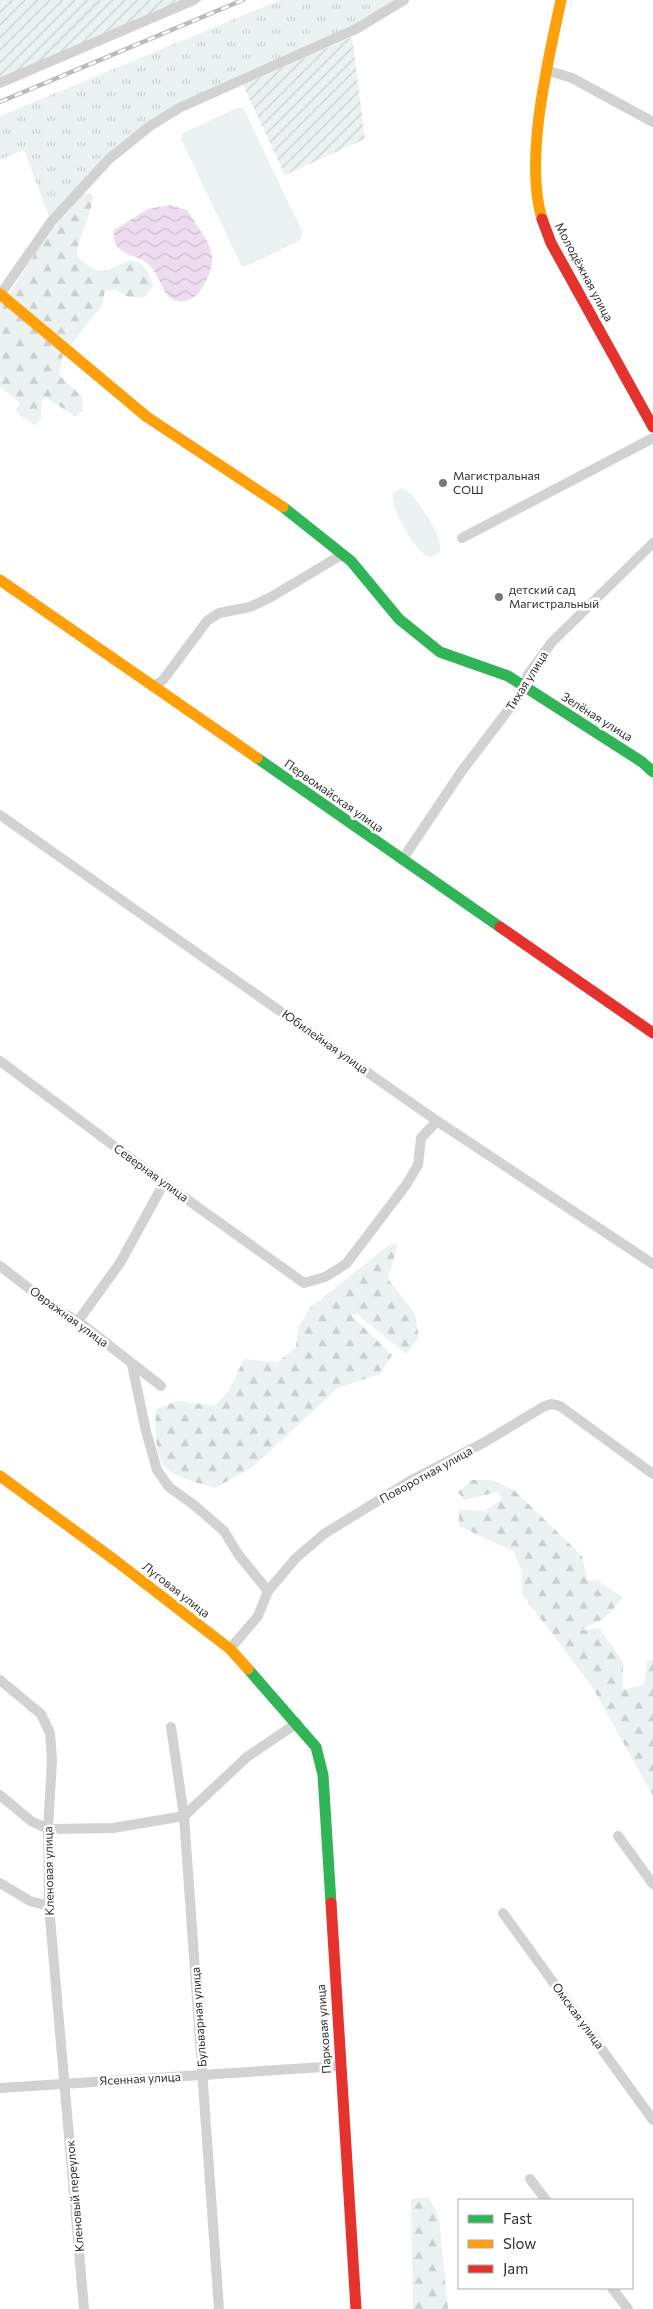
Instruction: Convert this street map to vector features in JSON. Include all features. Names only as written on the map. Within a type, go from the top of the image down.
[{"type":"street","points":[[0,83],[194,0]]},
{"type":"street","points":[[0,294],[51,222],[109,159],[150,126],[187,104],[356,29],[404,0]]},
{"type":"street","name":"Молодёжная улица","points":[[561,0],[546,70],[536,157],[536,194],[542,222],[551,243],[653,427]]},
{"type":"street","points":[[546,70],[572,78],[653,122]]},
{"type":"street","name":"Зелёная улица","points":[[0,294],[106,381],[120,396],[192,448],[290,512],[351,561],[399,619],[422,639],[440,652],[508,676],[642,762],[653,772]]},
{"type":"street","points":[[462,538],[653,438]]},
{"type":"street","name":"Тихая улица","points":[[402,860],[461,772],[525,688],[527,676],[552,642],[653,543]]},
{"type":"street","points":[[153,687],[163,680],[207,621],[215,615],[250,608],[342,554]]},
{"type":"street","name":"Первомайская улица","points":[[0,580],[653,1033]]},
{"type":"street","name":"Юбилейная улица","points":[[0,815],[437,1121],[653,1264]]},
{"type":"street","name":"Северная улица","points":[[0,1061],[164,1183],[304,1283],[325,1277],[346,1264],[406,1184],[418,1165],[421,1138],[437,1121]]},
{"type":"street","points":[[78,1321],[120,1262],[164,1183]]},
{"type":"street","name":"Овражная улица","points":[[0,1266],[53,1306],[78,1321],[160,1386]]},
{"type":"street","points":[[132,1365],[146,1431],[157,1470],[169,1487],[194,1505],[224,1531],[238,1554],[268,1592]]},
{"type":"street","name":"Поворотная улица","points":[[230,1649],[258,1616],[268,1592],[296,1558],[324,1534],[410,1481],[551,1404],[560,1406],[653,1474]]},
{"type":"street","name":"Луговая улица","points":[[0,1476],[116,1561],[230,1649],[297,1723],[316,1747]]},
{"type":"street","name":"Кленовая улица","points":[[0,1680],[41,1714],[47,1724],[52,1760],[48,1829],[49,1906],[65,2083]]},
{"type":"street","points":[[0,1795],[31,1821],[48,1829],[114,1828],[184,1816],[247,1757],[297,1723]]},
{"type":"street","name":"Бульварная улица","points":[[171,1726],[184,1816],[204,2075],[219,2309]]},
{"type":"street","name":"Парковая улица","points":[[316,1747],[323,1775],[339,2066],[356,2309]]},
{"type":"street","points":[[618,1836],[653,1884]]},
{"type":"street","points":[[0,1883],[30,1901],[49,1906]]},
{"type":"street","name":"Омская улица","points":[[503,1913],[653,2120]]},
{"type":"street","name":"Ясенная улица","points":[[0,2088],[204,2075],[294,2067],[339,2066]]},
{"type":"street","name":"Кленовый переулок","points":[[65,2083],[84,2309]]},
{"type":"street","points":[[530,2179],[545,2199]]},
{"type":"street","points":[[613,2289],[628,2309]]},
{"type":"green space","points":[[0,0],[203,0],[0,86]]},
{"type":"green space","points":[[280,0],[406,0],[150,126],[51,222],[24,150],[0,160],[0,116]]},
{"type":"green space","points":[[352,37],[365,139],[285,175],[243,85]]},
{"type":"green space","points":[[239,107],[244,109],[303,233],[300,240],[245,267],[241,265],[181,139],[183,133]]},
{"type":"green space","points":[[90,193],[93,197],[92,205],[77,256],[89,266],[99,271],[108,270],[125,262],[136,261],[147,271],[153,286],[144,298],[128,297],[116,290],[105,291],[102,305],[63,355],[59,375],[82,396],[83,411],[75,416],[45,397],[41,404],[41,418],[35,426],[15,411],[20,403],[0,387],[0,302],[11,291],[48,234],[84,194]]},
{"type":"green space","points":[[402,488],[414,497],[433,526],[440,545],[440,551],[434,556],[428,556],[421,551],[407,533],[401,521],[393,501],[393,495]]},
{"type":"green space","points":[[398,1244],[388,1279],[415,1314],[419,1337],[406,1354],[357,1314],[351,1315],[392,1355],[380,1374],[338,1388],[254,1466],[215,1488],[184,1478],[167,1469],[162,1462],[157,1445],[156,1409],[178,1401],[215,1406],[229,1390],[244,1359],[278,1362],[296,1347],[298,1328],[310,1308],[389,1245]]},
{"type":"green space","points":[[472,1480],[491,1480],[514,1490],[582,1556],[588,1581],[597,1580],[623,1598],[605,1618],[581,1630],[599,1628],[623,1662],[623,1690],[644,1684],[647,1662],[653,1659],[653,1796],[593,1688],[522,1594],[522,1572],[514,1552],[459,1526],[459,1509],[484,1511],[502,1499],[497,1492],[464,1500],[458,1492]]},
{"type":"green space","points":[[429,2197],[439,2218],[448,2309],[413,2309],[411,2199]]},
{"type":"water","points":[[170,205],[187,210],[206,240],[212,258],[207,278],[200,291],[187,301],[177,301],[168,296],[150,266],[120,250],[114,239],[114,230],[148,209]]},
{"type":"railway","points":[[0,102],[243,0]]},
{"type":"traffic: fast","points":[[283,507],[351,561],[399,619],[440,652],[508,676],[642,762],[653,772]]},
{"type":"traffic: fast","points":[[257,758],[500,927]]},
{"type":"traffic: fast","points":[[248,1669],[316,1747],[323,1775],[331,1903]]},
{"type":"traffic: slow","points":[[542,219],[537,195],[537,139],[545,80],[561,0]]},
{"type":"traffic: slow","points":[[0,294],[147,417],[283,507]]},
{"type":"traffic: slow","points":[[0,580],[257,758]]},
{"type":"traffic: slow","points":[[0,1476],[116,1561],[230,1649],[248,1669]]},
{"type":"traffic: jam","points":[[542,219],[551,243],[653,427]]},
{"type":"traffic: jam","points":[[500,927],[653,1033]]},
{"type":"traffic: jam","points":[[331,1903],[356,2309]]},
{"type":"place","name":"Магистральная СОШ","points":[[443,483]]},
{"type":"place","name":"детский сад Магистральный","points":[[499,597]]}]
